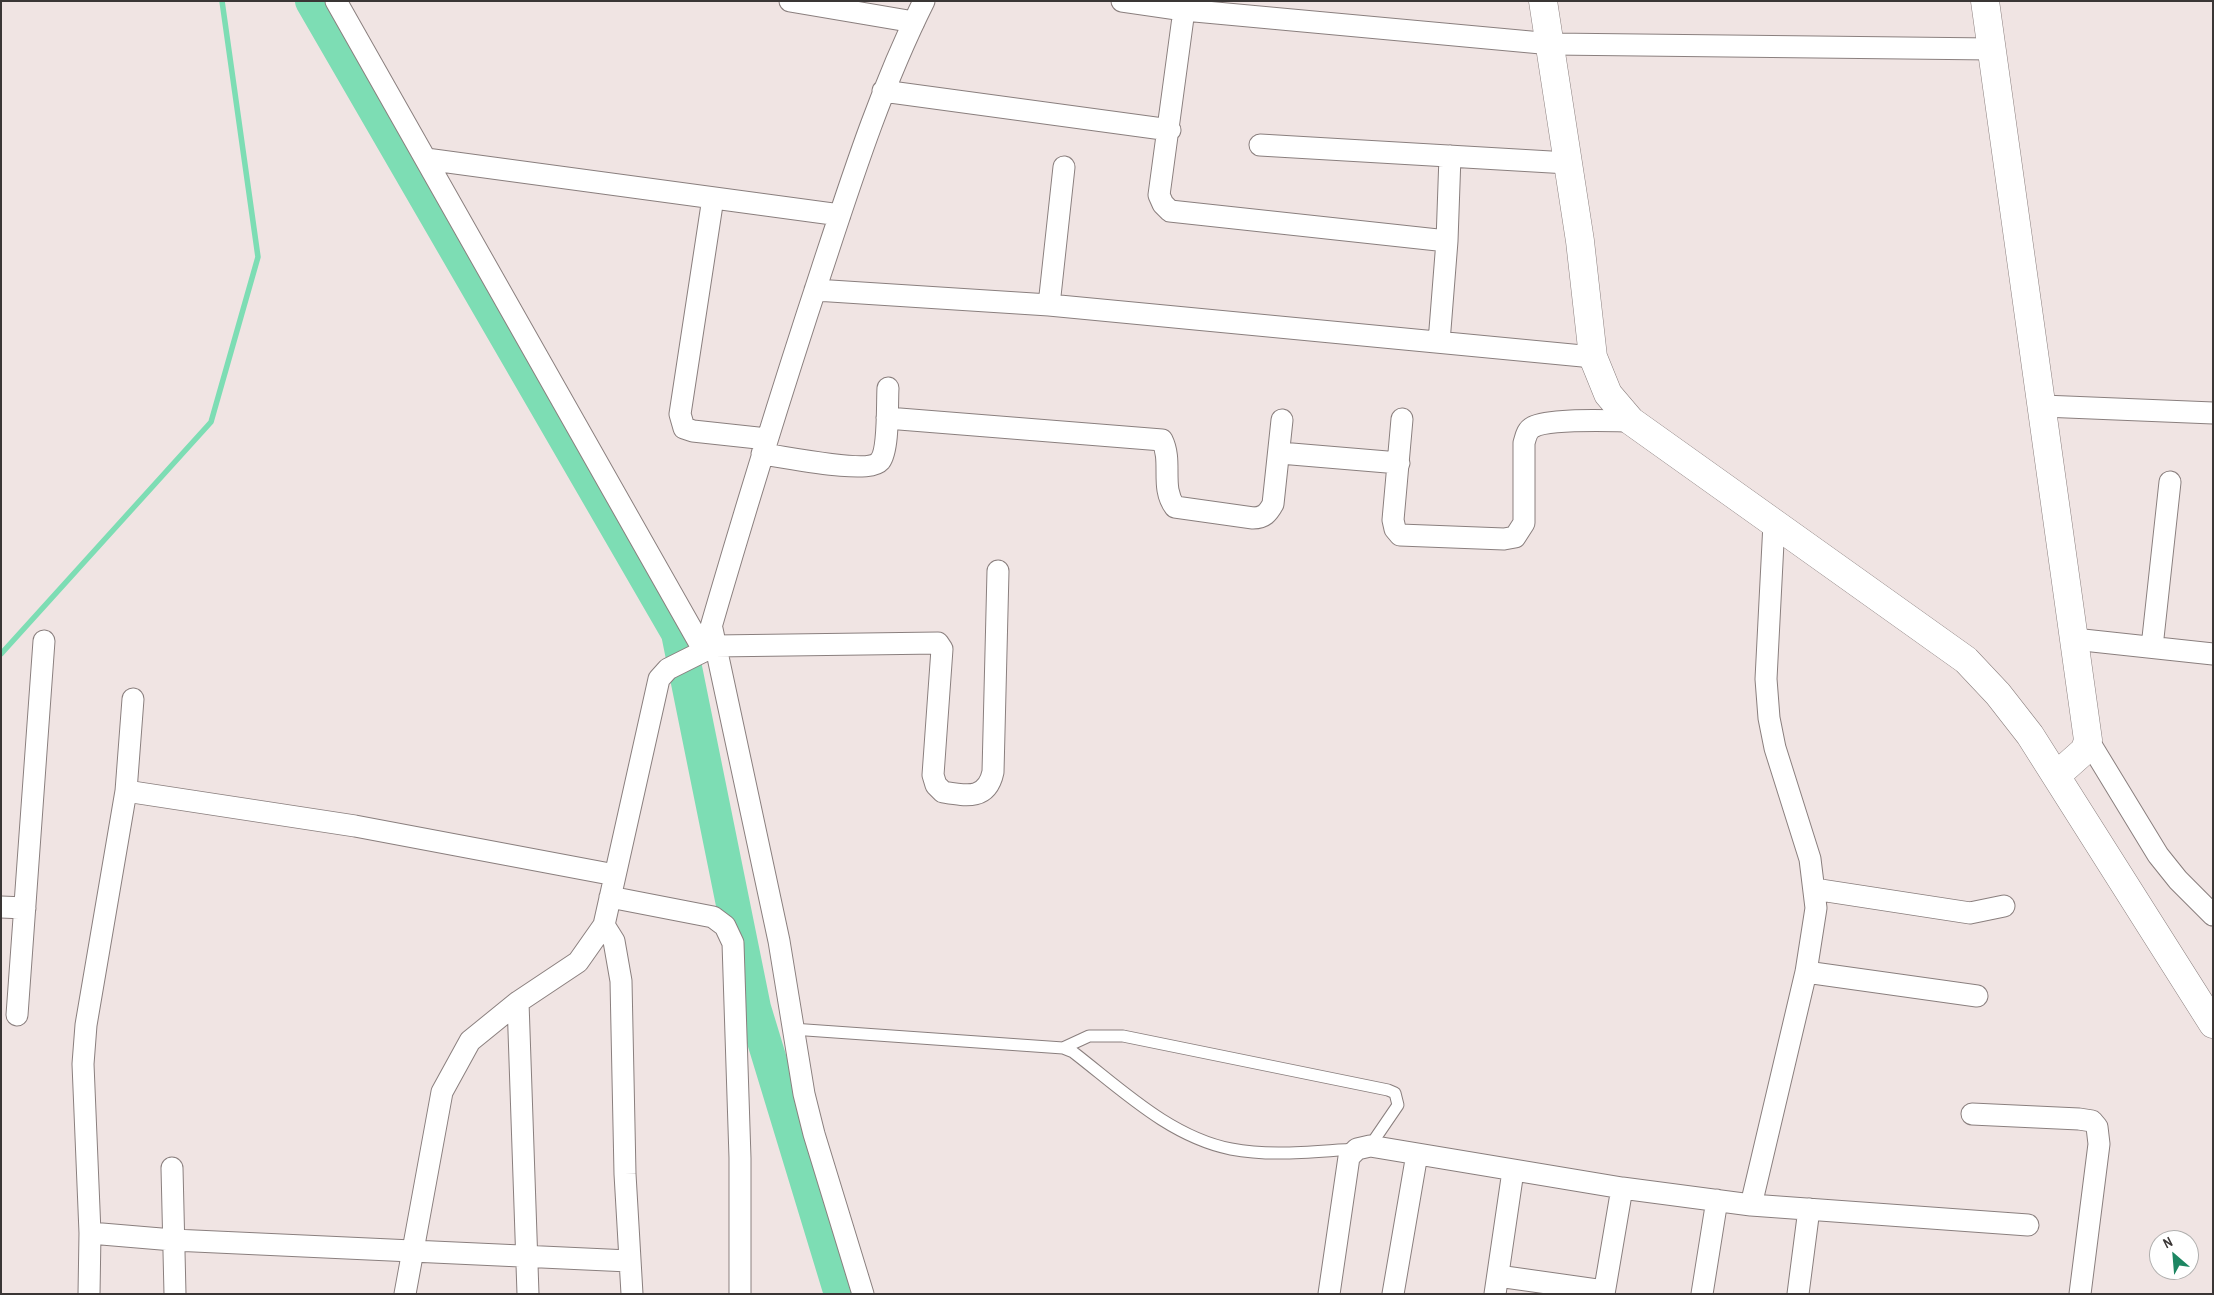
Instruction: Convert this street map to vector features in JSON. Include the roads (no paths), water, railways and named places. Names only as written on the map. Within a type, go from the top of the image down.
[{"type":"main road","points":[[1543,1],[1552,44],[1580,241],[1593,357],[1608,394],[1631,421],[1966,660],[1998,694],[2057,775],[2101,850],[2213,1024]]},
{"type":"main road","points":[[1985,1],[2043,406],[2088,740],[2084,750],[2057,775]]},
{"type":"street","points":[[336,1],[700,649],[779,941],[792,1029],[814,1134],[863,1294]]},
{"type":"street","points":[[790,1],[914,22]]},
{"type":"street","points":[[700,649],[840,215],[883,91],[924,1]]},
{"type":"street","points":[[1122,1],[1184,10],[1552,44],[1992,49]]},
{"type":"street","points":[[1184,10],[1170,130],[1159,195],[1163,204],[1170,210],[1447,241]]},
{"type":"street","points":[[883,91],[1170,130]]},
{"type":"street","points":[[1260,146],[1568,163]]},
{"type":"street","points":[[1439,342],[1447,241],[1450,156]]},
{"type":"street","points":[[426,159],[840,215]]},
{"type":"street","points":[[1049,305],[1064,167]]},
{"type":"street","points":[[713,198],[680,414],[684,428],[857,467],[874,464],[880,460],[885,447],[888,388]]},
{"type":"street","points":[[815,290],[1049,305],[1593,357]]},
{"type":"street","points":[[2043,406],[2213,413]]},
{"type":"street","points":[[887,418],[1162,440],[1167,458],[1166,489],[1169,499],[1176,507],[1253,518],[1261,518],[1268,512],[1272,504],[1280,453],[1282,420]]},
{"type":"street","points":[[1402,419],[1393,520],[1395,529],[1400,536],[1504,539],[1515,537],[1524,523],[1524,443],[1527,433],[1533,427],[1551,423],[1631,421]]},
{"type":"street","points":[[1280,453],[1399,463]]},
{"type":"street","points":[[2152,647],[2170,482]]},
{"type":"street","points":[[1751,1205],[1806,972],[1816,908],[1810,859],[1775,748],[1769,718],[1766,679],[1774,523]]},
{"type":"street","points":[[405,1294],[442,1092],[470,1041],[518,1002],[578,962],[604,925],[659,679],[668,669],[700,649],[938,643],[942,649],[933,775],[936,785],[943,792],[978,793],[986,790],[993,772],[998,571]]},
{"type":"street","points":[[2074,639],[2213,654]]},
{"type":"street","points":[[17,1015],[44,641]]},
{"type":"street","points":[[89,1294],[90,1233],[83,1064],[86,1025],[126,790],[132,700]]},
{"type":"street","points":[[2088,740],[2158,855],[2213,915]]},
{"type":"street","points":[[126,790],[355,826],[615,875]]},
{"type":"street","points":[[1814,889],[1970,913],[2004,906]]},
{"type":"street","points":[[2189,891],[2213,892]]},
{"type":"street","points":[[610,898],[713,917],[725,926],[733,942],[740,1158],[740,1294]]},
{"type":"street","points":[[1,907],[26,908]]},
{"type":"street","points":[[604,925],[614,942],[621,981],[629,1261],[632,1294]]},
{"type":"street","points":[[1806,972],[1976,996]]},
{"type":"street","points":[[518,1002],[528,1294]]},
{"type":"street","points":[[1972,1114],[2080,1119],[2092,1121],[2097,1128],[2099,1144],[2080,1294]]},
{"type":"street","points":[[1329,1294],[1349,1157],[1363,1147],[1417,1154],[1622,1188],[1751,1205],[2028,1224]]},
{"type":"street","points":[[1392,1294],[1417,1154]]},
{"type":"street","points":[[172,1168],[175,1294]]},
{"type":"street","points":[[1513,1171],[1497,1285],[1604,1292],[1622,1188]]},
{"type":"street","points":[[1702,1294],[1717,1200]]},
{"type":"street","points":[[1798,1294],[1809,1209]]},
{"type":"street","points":[[90,1233],[173,1240],[629,1261]]},
{"type":"lane","points":[[792,1029],[1063,1048],[1073,1052],[1156,1116],[1198,1138],[1220,1146],[1270,1153],[1363,1147],[1398,1105],[1395,1093],[1388,1090],[1123,1036],[1089,1036],[1063,1048]]},
{"type":"waterway","points":[[1,654],[211,422],[258,257],[222,1]]},
{"type":"waterway","points":[[312,1],[678,633],[754,1008],[841,1294]]}]
